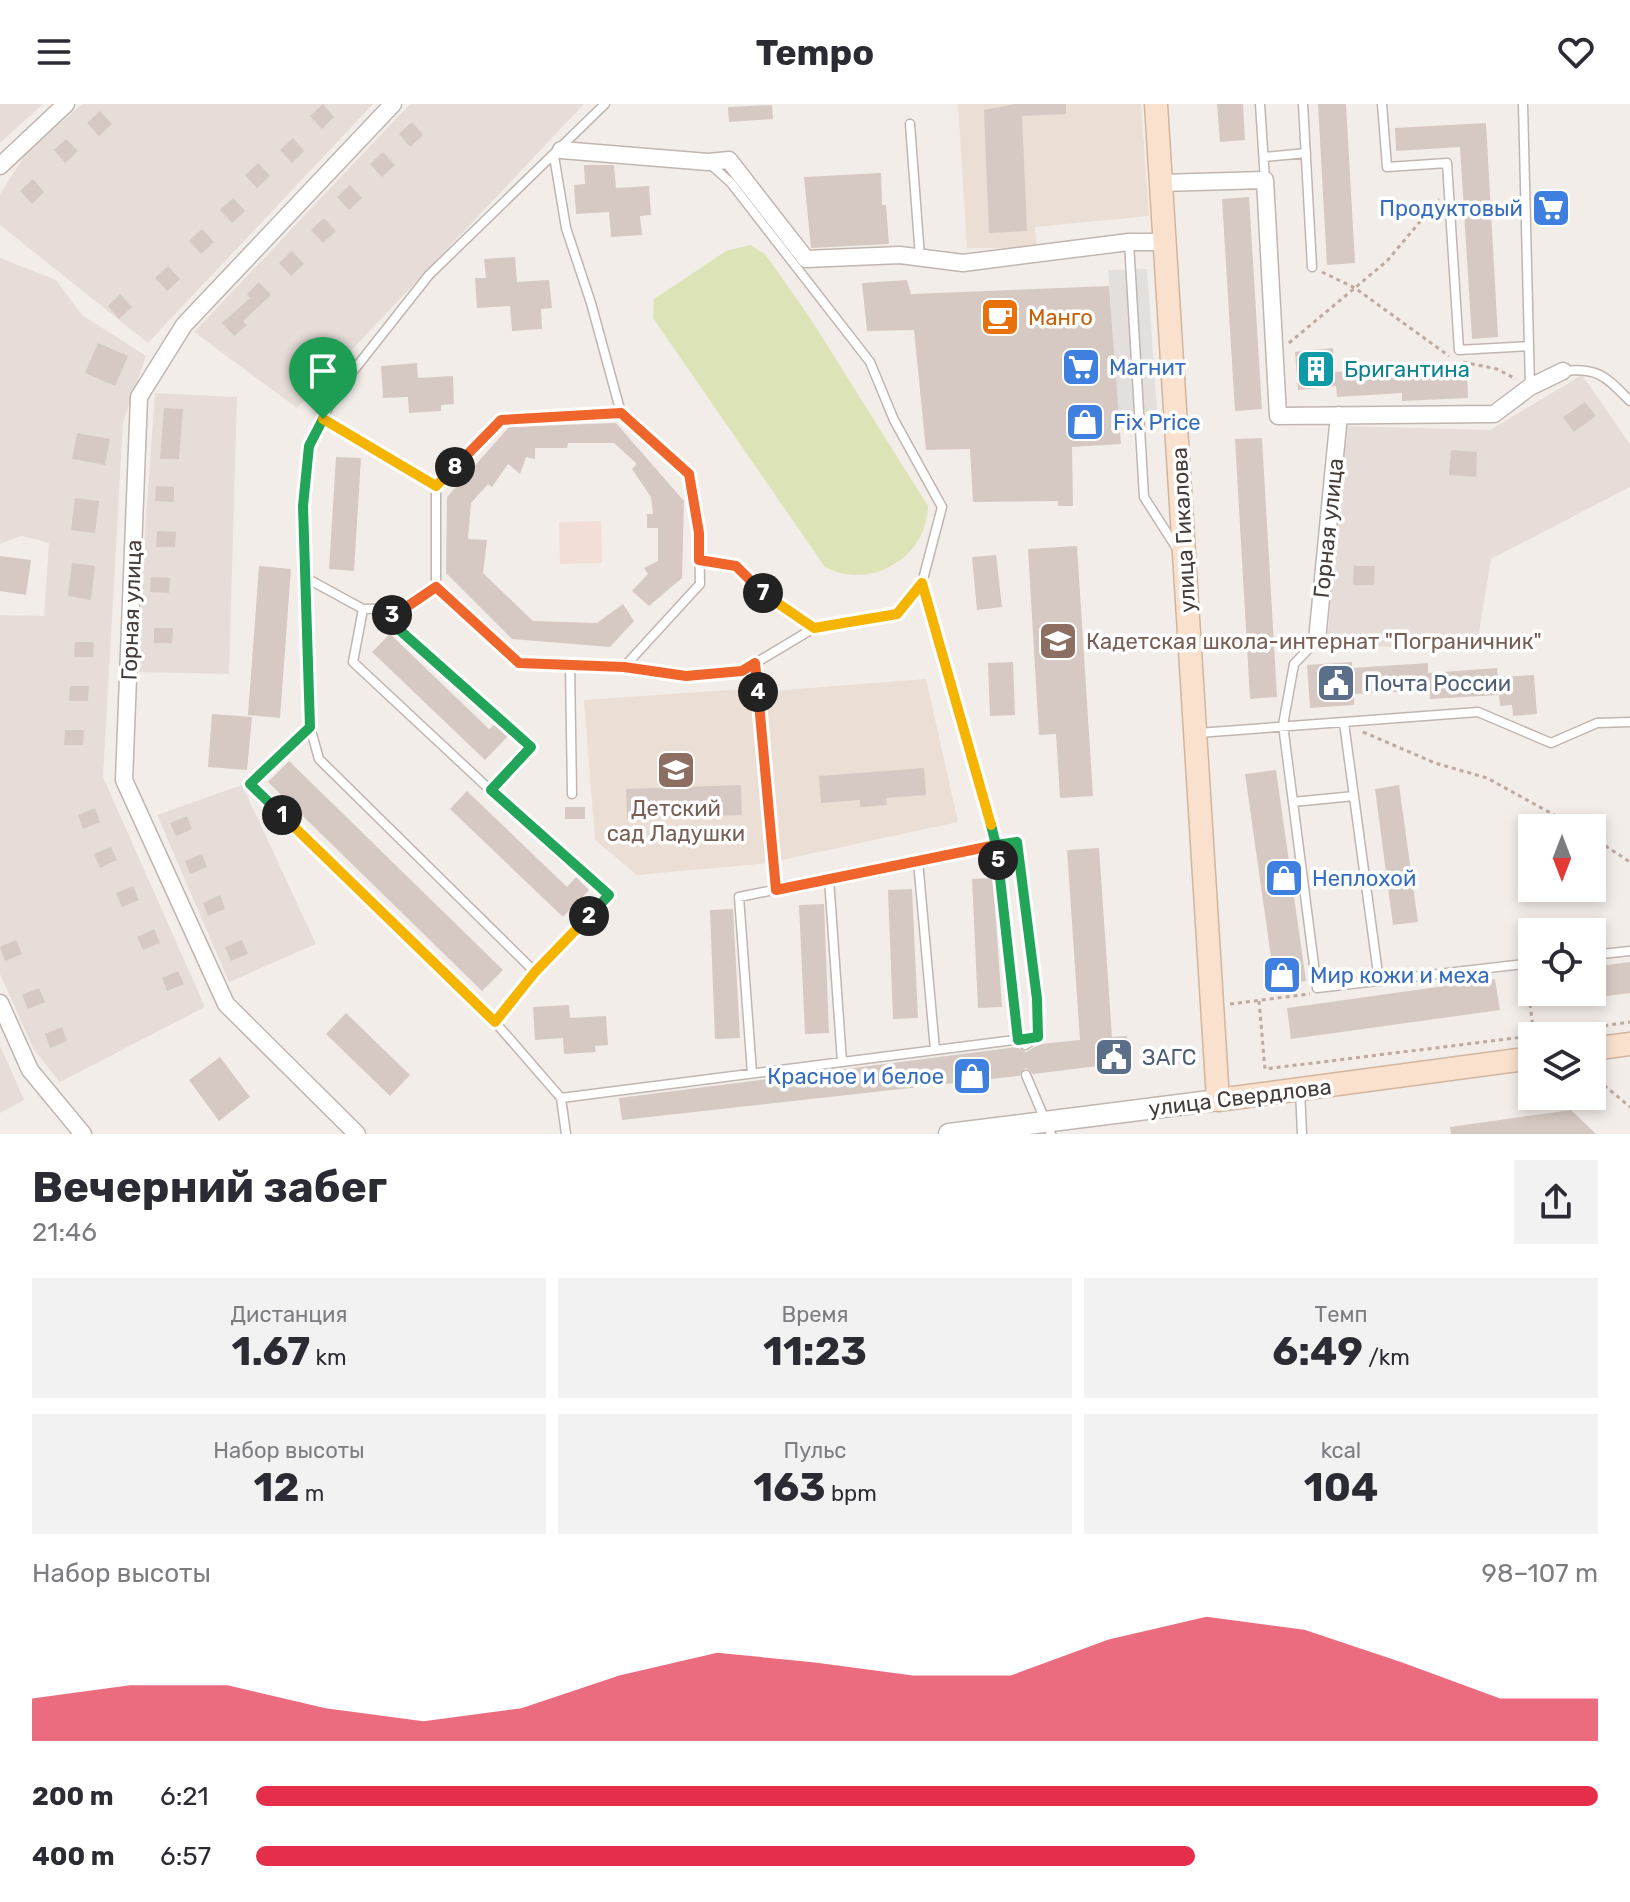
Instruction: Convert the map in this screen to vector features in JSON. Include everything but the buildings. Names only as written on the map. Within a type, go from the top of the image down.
[{"type":"main road","name":"улица Гикалова","points":[[1156,104],[1218,1100]]},
{"type":"main road","points":[[1606,1047],[1630,1044]]},
{"type":"main road","name":"улица Свердлова","points":[[1218,1100],[1518,1060]]},
{"type":"street","points":[[0,166],[66,104]]},
{"type":"street","name":"Горная улица","points":[[357,1134],[226,1004],[124,780],[139,397],[184,325],[393,104]]},
{"type":"street","points":[[558,153],[708,162],[729,160],[806,259],[920,257],[963,263],[1129,242],[1163,242]]},
{"type":"street","points":[[1161,183],[1265,180],[1278,416],[1494,414],[1530,387],[1563,371]]},
{"type":"street","name":"Горная улица","points":[[1317,640],[1339,415]]},
{"type":"street","points":[[0,1003],[30,1070],[83,1134]]},
{"type":"street","name":"улица Свердлова","points":[[949,1134],[1050,1128],[1218,1100]]},
{"type":"lane","points":[[535,972],[319,759],[310,727],[308,579],[303,506],[309,446],[335,394],[429,275],[605,104]]},
{"type":"lane","points":[[1260,104],[1265,180]]},
{"type":"lane","points":[[1303,104],[1312,267]]},
{"type":"lane","points":[[1382,104],[1387,167],[1447,163],[1459,350],[1529,346]]},
{"type":"lane","points":[[1523,104],[1530,387]]},
{"type":"lane","points":[[910,124],[920,257]]},
{"type":"lane","points":[[558,153],[566,228],[591,303],[621,413],[689,474],[699,533],[700,584],[624,667]]},
{"type":"lane","points":[[1264,157],[1306,153]]},
{"type":"lane","points":[[621,413],[501,420],[436,486],[436,587],[519,663],[624,667],[686,676],[742,671],[814,628],[897,614],[922,583],[942,507],[894,420],[870,362],[731,183],[708,162]]},
{"type":"lane","points":[[1129,242],[1144,497],[1185,560]]},
{"type":"lane","points":[[1563,371],[1582,369],[1602,374],[1630,401]]},
{"type":"lane","points":[[323,419],[436,486]]},
{"type":"lane","points":[[699,560],[736,566],[773,603],[814,628]]},
{"type":"lane","points":[[308,579],[363,609],[405,608],[436,587]]},
{"type":"lane","points":[[922,583],[996,845],[1022,1043]]},
{"type":"lane","points":[[363,609],[353,662],[609,895],[535,972],[495,1022]]},
{"type":"lane","points":[[390,609],[395,626],[531,747],[491,790]]},
{"type":"lane","points":[[1317,640],[1294,664],[1283,725],[1317,988],[1518,965]]},
{"type":"lane","points":[[755,663],[776,890]]},
{"type":"lane","points":[[570,665],[572,794]]},
{"type":"lane","points":[[1195,733],[1478,712],[1551,743],[1597,723],[1630,722]]},
{"type":"lane","points":[[1344,723],[1379,981]]},
{"type":"lane","points":[[310,727],[250,784],[495,1022],[561,1098],[566,1134]]},
{"type":"lane","points":[[1293,802],[1354,796]]},
{"type":"lane","points":[[561,1098],[935,1050],[1022,1043],[1038,1037],[1037,999],[1017,842],[739,897],[752,1073]]},
{"type":"lane","points":[[918,861],[935,1050]]},
{"type":"lane","points":[[829,879],[842,1062]]},
{"type":"lane","points":[[1606,954],[1630,951]]},
{"type":"lane","points":[[1026,1075],[1050,1128]]},
{"type":"lane","points":[[1300,1089],[1302,1134]]},
{"type":"path","points":[[1275,362],[1290,341],[1387,261],[1449,188]]},
{"type":"path","points":[[1312,267],[1355,288],[1454,359],[1497,369],[1530,387]]},
{"type":"path","points":[[1344,723],[1435,763],[1487,778],[1553,814]]},
{"type":"path","points":[[1606,846],[1630,862]]},
{"type":"path","points":[[1229,1004],[1310,994]]},
{"type":"path","points":[[1259,1001],[1265,1069],[1518,1038]]},
{"type":"path","points":[[1606,1026],[1630,1022]]},
{"type":"path","points":[[1606,1087],[1630,1107]]},
{"type":"shaded area","points":[[0,104],[43,104],[0,143]]},
{"type":"shaded area","points":[[82,104],[373,104],[148,343],[0,225],[0,194],[25,155]]},
{"type":"shaded area","points":[[410,104],[584,104],[297,408],[194,332]]},
{"type":"shaded area","points":[[958,104],[1141,104],[1149,216],[1035,227],[1037,248],[967,248]]},
{"type":"shaded area","points":[[0,258],[56,280],[82,315],[146,356],[123,423],[103,777],[205,1007],[60,1082],[34,1050],[0,974],[0,615],[44,616],[49,543],[22,536],[0,544]]},
{"type":"shaded area","points":[[1147,269],[1157,412],[1118,413],[1108,270]]},
{"type":"shaded area","points":[[1582,375],[1630,444],[1630,487],[1491,559],[1476,651],[1327,644],[1346,426],[1490,430]]},
{"type":"shaded area","points":[[155,393],[237,397],[229,674],[135,672]]},
{"type":"shaded area","points":[[601,521],[602,563],[560,564],[559,522]]},
{"type":"shaded area","name":"Детский сад Ладушки","points":[[926,679],[958,822],[777,861],[760,692]]},
{"type":"shaded area","name":"Детский сад Ладушки","points":[[758,688],[769,863],[637,875],[595,840],[584,700]]},
{"type":"shaded area","points":[[242,785],[316,944],[229,982],[157,815]]},
{"type":"shaded area","points":[[0,1045],[24,1100],[0,1113]]},
{"type":"green space","points":[[750,245],[765,254],[810,318],[928,506],[918,541],[893,565],[877,572],[860,575],[825,567],[653,318],[654,299],[726,251]]},
{"type":"place","name":"Продуктовый","points":[[1551,208]]},
{"type":"place","name":"Манго","points":[[1000,317]]},
{"type":"place","name":"Магнит","points":[[1081,367]]},
{"type":"place","name":"Бригантина","points":[[1316,369]]},
{"type":"place","name":"Fix Price","points":[[1085,422]]},
{"type":"place","name":"Кадетская школа-интернат \"Пограничник\"","points":[[1058,641]]},
{"type":"place","name":"Почта России","points":[[1336,683]]},
{"type":"place","name":"Детский сад Ладушки","points":[[676,770]]},
{"type":"place","name":"Неплохой","points":[[1284,878]]},
{"type":"place","name":"Мир кожи и меха","points":[[1282,975]]},
{"type":"place","name":"ЗАГС","points":[[1114,1057]]},
{"type":"place","name":"Красное и белое","points":[[972,1076]]},
{"type":"route","points":[[323,419],[309,446],[303,506],[308,579],[310,727],[250,784],[495,1022],[535,972],[609,895],[561,856],[491,790],[531,747],[395,626],[390,609],[405,608],[436,587],[519,663],[624,667],[686,676],[742,671],[755,663],[776,890],[996,845],[1018,1040],[1038,1037],[1037,999],[1017,842],[996,845],[922,583],[897,614],[814,628],[773,603],[736,566],[699,560],[699,533],[689,474],[621,413],[501,420],[436,486],[323,419]]}]
